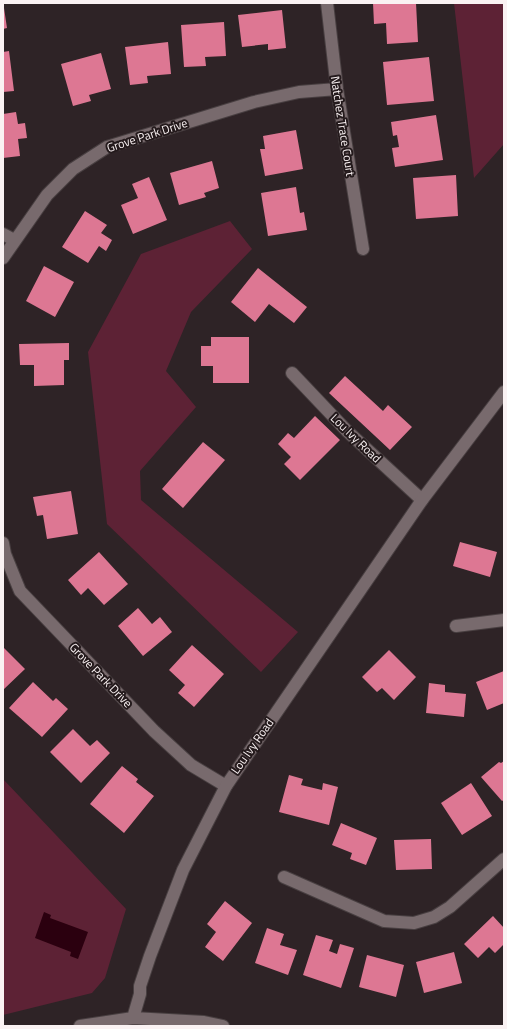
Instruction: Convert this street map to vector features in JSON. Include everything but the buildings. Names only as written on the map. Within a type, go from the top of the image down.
[{"type":"street","name":"Natchez Trace Court","points":[[327,3],[337,89],[363,249]]},
{"type":"street","name":"Grove Park Drive","points":[[3,258],[14,240],[47,195],[73,169],[107,147],[254,102],[298,92],[337,89]]},
{"type":"street","points":[[3,234],[14,240]]},
{"type":"street","name":"Lou Ivy Road","points":[[292,373],[347,431],[422,500]]},
{"type":"street","name":"Lou Ivy Road","points":[[133,1018],[140,994],[140,986],[150,956],[183,870],[226,786],[422,500],[504,392]]},
{"type":"street","name":"Grove Park Drive","points":[[3,543],[5,554],[20,591],[154,731],[191,765],[226,786]]},
{"type":"street","points":[[456,626],[504,620]]},
{"type":"street","points":[[284,877],[384,921],[414,923],[434,917],[450,907],[504,859]]},
{"type":"street","points":[[80,1026],[133,1018],[204,1022],[223,1026]]},
{"type":"shaded area","points":[[454,3],[504,3],[504,144],[474,178]]},
{"type":"shaded area","points":[[230,221],[252,249],[191,312],[166,371],[196,407],[140,471],[141,500],[298,632],[261,672],[107,524],[88,352],[141,254]]},
{"type":"shaded area","points":[[3,779],[126,909],[105,978],[92,993],[3,1015]]},
{"type":"shaded area","points":[[44,912],[51,915],[50,918],[88,932],[78,959],[70,956],[71,952],[35,938]]}]
